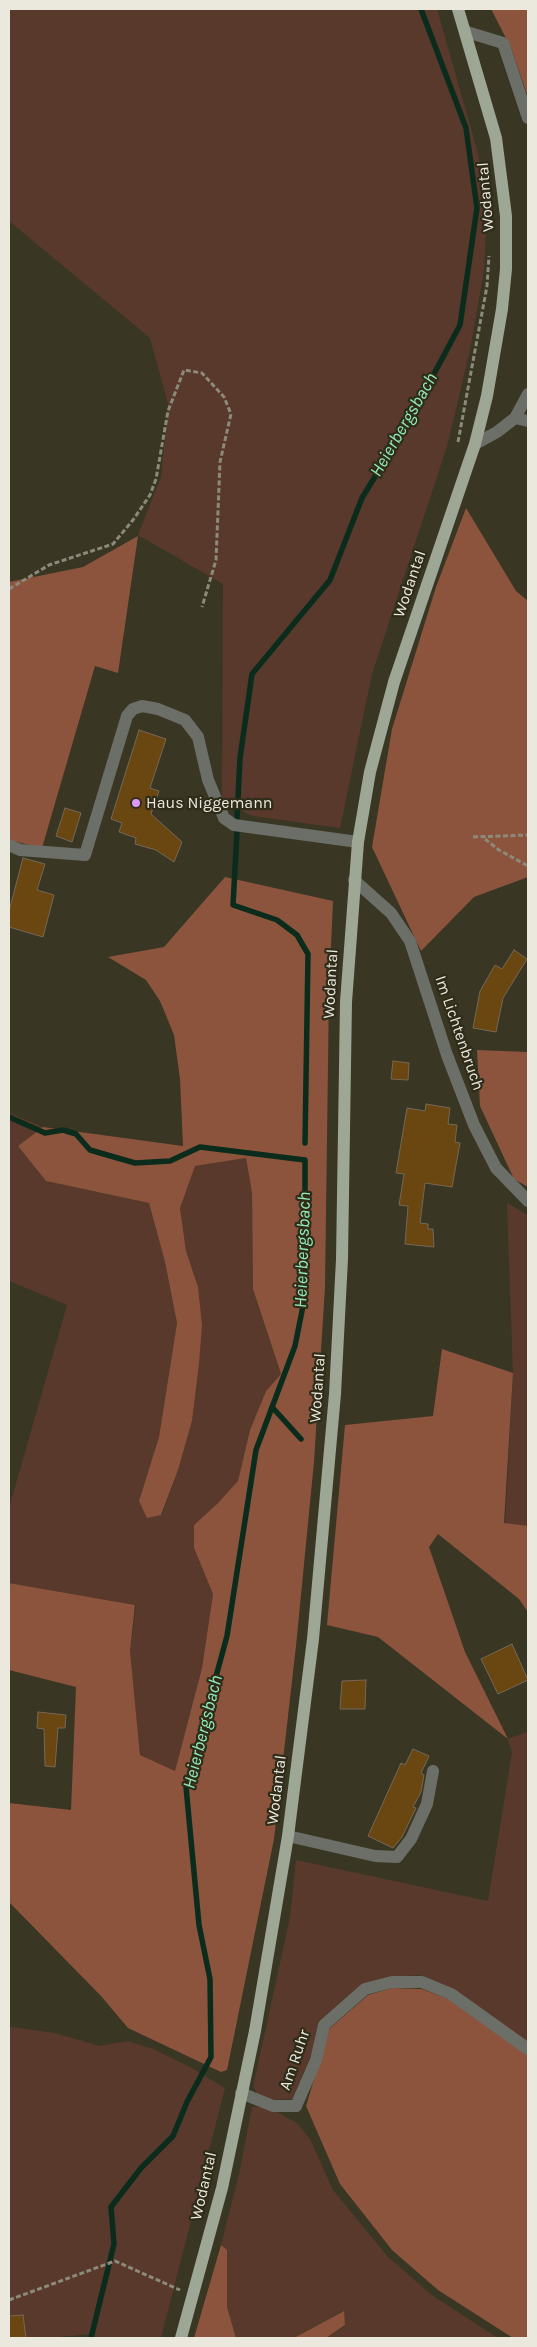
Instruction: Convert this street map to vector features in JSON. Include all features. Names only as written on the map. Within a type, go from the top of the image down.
[{"type":"main road","name":"Wodantal","points":[[181,2338],[222,2188],[240,2093],[255,2031],[288,1836],[313,1639],[334,1403],[342,1259],[346,1002],[358,842],[370,772],[394,682],[474,444],[487,396],[502,310],[506,269],[506,216],[496,138],[467,32],[458,9]]},
{"type":"street","points":[[467,32],[503,43],[528,118]]},
{"type":"street","points":[[474,444],[497,432],[515,418],[528,394]]},
{"type":"street","points":[[515,418],[528,421]]},
{"type":"street","points":[[9,845],[20,850],[85,855],[126,716],[142,706],[158,709],[185,720],[198,737],[208,780],[224,818],[234,825],[358,842]]},
{"type":"street","name":"Im Lichtenbruch","points":[[354,880],[391,913],[410,941],[447,1055],[474,1125],[496,1168],[528,1201]]},
{"type":"street","points":[[288,1836],[375,1856],[398,1857],[411,1839],[427,1804],[433,1771]]},
{"type":"street","name":"Am Ruhr","points":[[240,2093],[273,2106],[296,2106],[316,2060],[324,2025],[365,1989],[392,1982],[422,1982],[451,1994],[528,2049]]},
{"type":"path","points":[[455,450],[487,286],[489,248]]},
{"type":"path","points":[[9,588],[49,565],[113,544],[133,520],[150,495],[156,480],[168,411],[184,370],[202,373],[224,397],[231,414],[220,462],[216,560],[202,608]]},
{"type":"path","points":[[473,838],[506,834],[528,835]]},
{"type":"path","points":[[485,838],[499,850],[528,866]]},
{"type":"path","points":[[197,2216],[212,2151]]},
{"type":"path","points":[[9,2300],[115,2261],[194,2296]]},
{"type":"path","points":[[177,2298],[181,2281]]},
{"type":"shaded area","points":[[9,9],[437,9],[478,153],[487,211],[484,270],[470,350],[448,443],[372,674],[340,828],[253,816],[222,802],[223,584],[138,535],[161,477],[168,404],[150,338],[9,221]]},
{"type":"shaded area","points":[[491,9],[528,9],[528,97],[511,48]]},
{"type":"shaded area","points":[[466,508],[516,591],[528,601],[528,877],[474,897],[421,951],[372,847],[392,729],[436,587]]},
{"type":"shaded area","points":[[138,536],[118,673],[95,666],[42,848],[9,840],[9,582],[83,567]]},
{"type":"shaded area","points":[[225,877],[333,901],[329,991],[325,1287],[314,1462],[296,1646],[274,1839],[227,2070],[221,2072],[128,2028],[101,1996],[9,1902],[9,1803],[71,1810],[76,1687],[9,1670],[9,1583],[135,1605],[130,1651],[140,1755],[175,1771],[202,1668],[213,1594],[194,1548],[194,1525],[238,1481],[250,1430],[266,1391],[281,1374],[253,1289],[252,1193],[246,1158],[195,1166],[180,1208],[186,1251],[198,1287],[202,1325],[199,1364],[192,1421],[178,1470],[161,1515],[147,1518],[139,1501],[159,1437],[177,1323],[165,1262],[149,1203],[46,1181],[18,1146],[43,1127],[183,1146],[180,1079],[174,1035],[160,1001],[146,980],[108,957],[164,947]]},
{"type":"shaded area","points":[[477,1050],[528,1052],[528,1187],[514,1179],[480,1106]]},
{"type":"shaded area","points":[[9,1113],[43,1127],[18,1146],[46,1181],[149,1203],[165,1262],[177,1323],[159,1437],[139,1501],[162,1515],[178,1470],[192,1421],[199,1364],[198,1287],[186,1251],[180,1208],[195,1166],[246,1158],[252,1193],[253,1289],[281,1374],[266,1391],[250,1430],[238,1481],[194,1525],[194,1548],[213,1594],[202,1668],[175,1771],[140,1755],[130,1652],[136,1605],[9,1583],[9,1508],[67,1305],[9,1281]]},
{"type":"shaded area","points":[[507,1203],[528,1215],[528,1527],[505,1524],[513,1374]]},
{"type":"shaded area","points":[[442,1349],[513,1373],[504,1523],[528,1526],[528,1612],[519,1599],[438,1534],[429,1547],[465,1652],[508,1739],[378,1637],[327,1625],[345,1425],[433,1416]]},
{"type":"shaded area","points":[[527,1732],[528,2044],[454,1991],[420,1975],[391,1977],[362,1984],[319,2021],[311,2055],[292,2099],[270,2100],[257,2093],[253,2087],[290,1917],[296,1860],[488,1901],[512,1752],[508,1739]]},
{"type":"shaded area","points":[[392,1988],[422,1989],[448,1999],[528,2055],[528,2338],[513,2338],[438,2290],[392,2250],[340,2184],[306,2106],[329,2029],[368,1995]]},
{"type":"shaded area","points":[[9,2028],[55,2033],[100,2046],[128,2041],[153,2049],[188,2066],[225,2088],[161,2338],[95,2338],[94,2334],[45,2338],[9,2338]]},
{"type":"shaded area","points":[[252,2107],[262,2107],[279,2113],[297,2123],[310,2139],[333,2190],[388,2257],[433,2296],[498,2338],[326,2338],[345,2326],[343,2311],[294,2338],[236,2338],[227,2307],[227,2250],[221,2245],[239,2174]]},
{"type":"shaded area","points":[[221,2245],[227,2250],[227,2307],[236,2338],[194,2338]]},
{"type":"shaded area","points":[[344,2311],[345,2325],[326,2338],[294,2338]]},
{"type":"building","name":"Haus Niggemann","points":[[139,730],[166,739],[150,788],[159,791],[151,814],[182,842],[174,862],[156,850],[135,844],[136,838],[119,832],[122,823],[111,819]]},
{"type":"building","points":[[65,808],[81,813],[72,842],[56,836]]},
{"type":"building","points":[[23,858],[45,864],[37,890],[54,895],[43,937],[9,927],[9,911]]},
{"type":"building","points":[[514,950],[527,959],[503,998],[496,1032],[473,1028],[480,991],[495,965],[502,969]]},
{"type":"building","points":[[393,1061],[409,1063],[408,1080],[391,1079]]},
{"type":"building","points":[[426,1104],[450,1108],[448,1124],[457,1125],[455,1142],[460,1143],[452,1187],[425,1183],[420,1223],[428,1224],[428,1229],[433,1229],[434,1247],[405,1244],[408,1206],[399,1205],[404,1174],[396,1173],[407,1108],[425,1111]]},
{"type":"building","points":[[512,1644],[528,1680],[498,1694],[481,1659]]},
{"type":"building","points":[[366,1680],[365,1709],[340,1709],[342,1681]]},
{"type":"building","points":[[38,1712],[66,1715],[65,1728],[58,1728],[55,1767],[45,1766],[44,1729],[37,1728]]},
{"type":"building","points":[[413,1749],[429,1756],[421,1773],[424,1775],[421,1792],[413,1807],[416,1808],[402,1837],[393,1848],[368,1836],[401,1763],[405,1765]]},
{"type":"building","points":[[23,2315],[26,2338],[9,2338],[9,2316]]},
{"type":"waterway","name":"Heierbergsbach","points":[[237,818],[240,758],[252,674],[330,580],[362,498],[411,417],[460,325],[477,208],[466,128],[421,9]]},
{"type":"waterway","name":"Heierbergsbach","points":[[237,831],[233,905],[277,920],[297,935],[308,954],[305,1143]]},
{"type":"waterway","name":"Heierbergsbach","points":[[9,1117],[45,1133],[63,1130],[76,1134],[90,1150],[135,1163],[170,1161],[200,1147],[305,1160],[305,1296],[295,1346],[256,1450],[227,1636],[186,1787],[199,1925],[210,1979],[211,2057],[187,2102],[173,2136],[141,2168],[111,2207],[114,2244],[91,2338]]},
{"type":"waterway","points":[[272,1407],[301,1439]]},
{"type":"place","name":"Haus Niggemann","points":[[136,803]]}]
